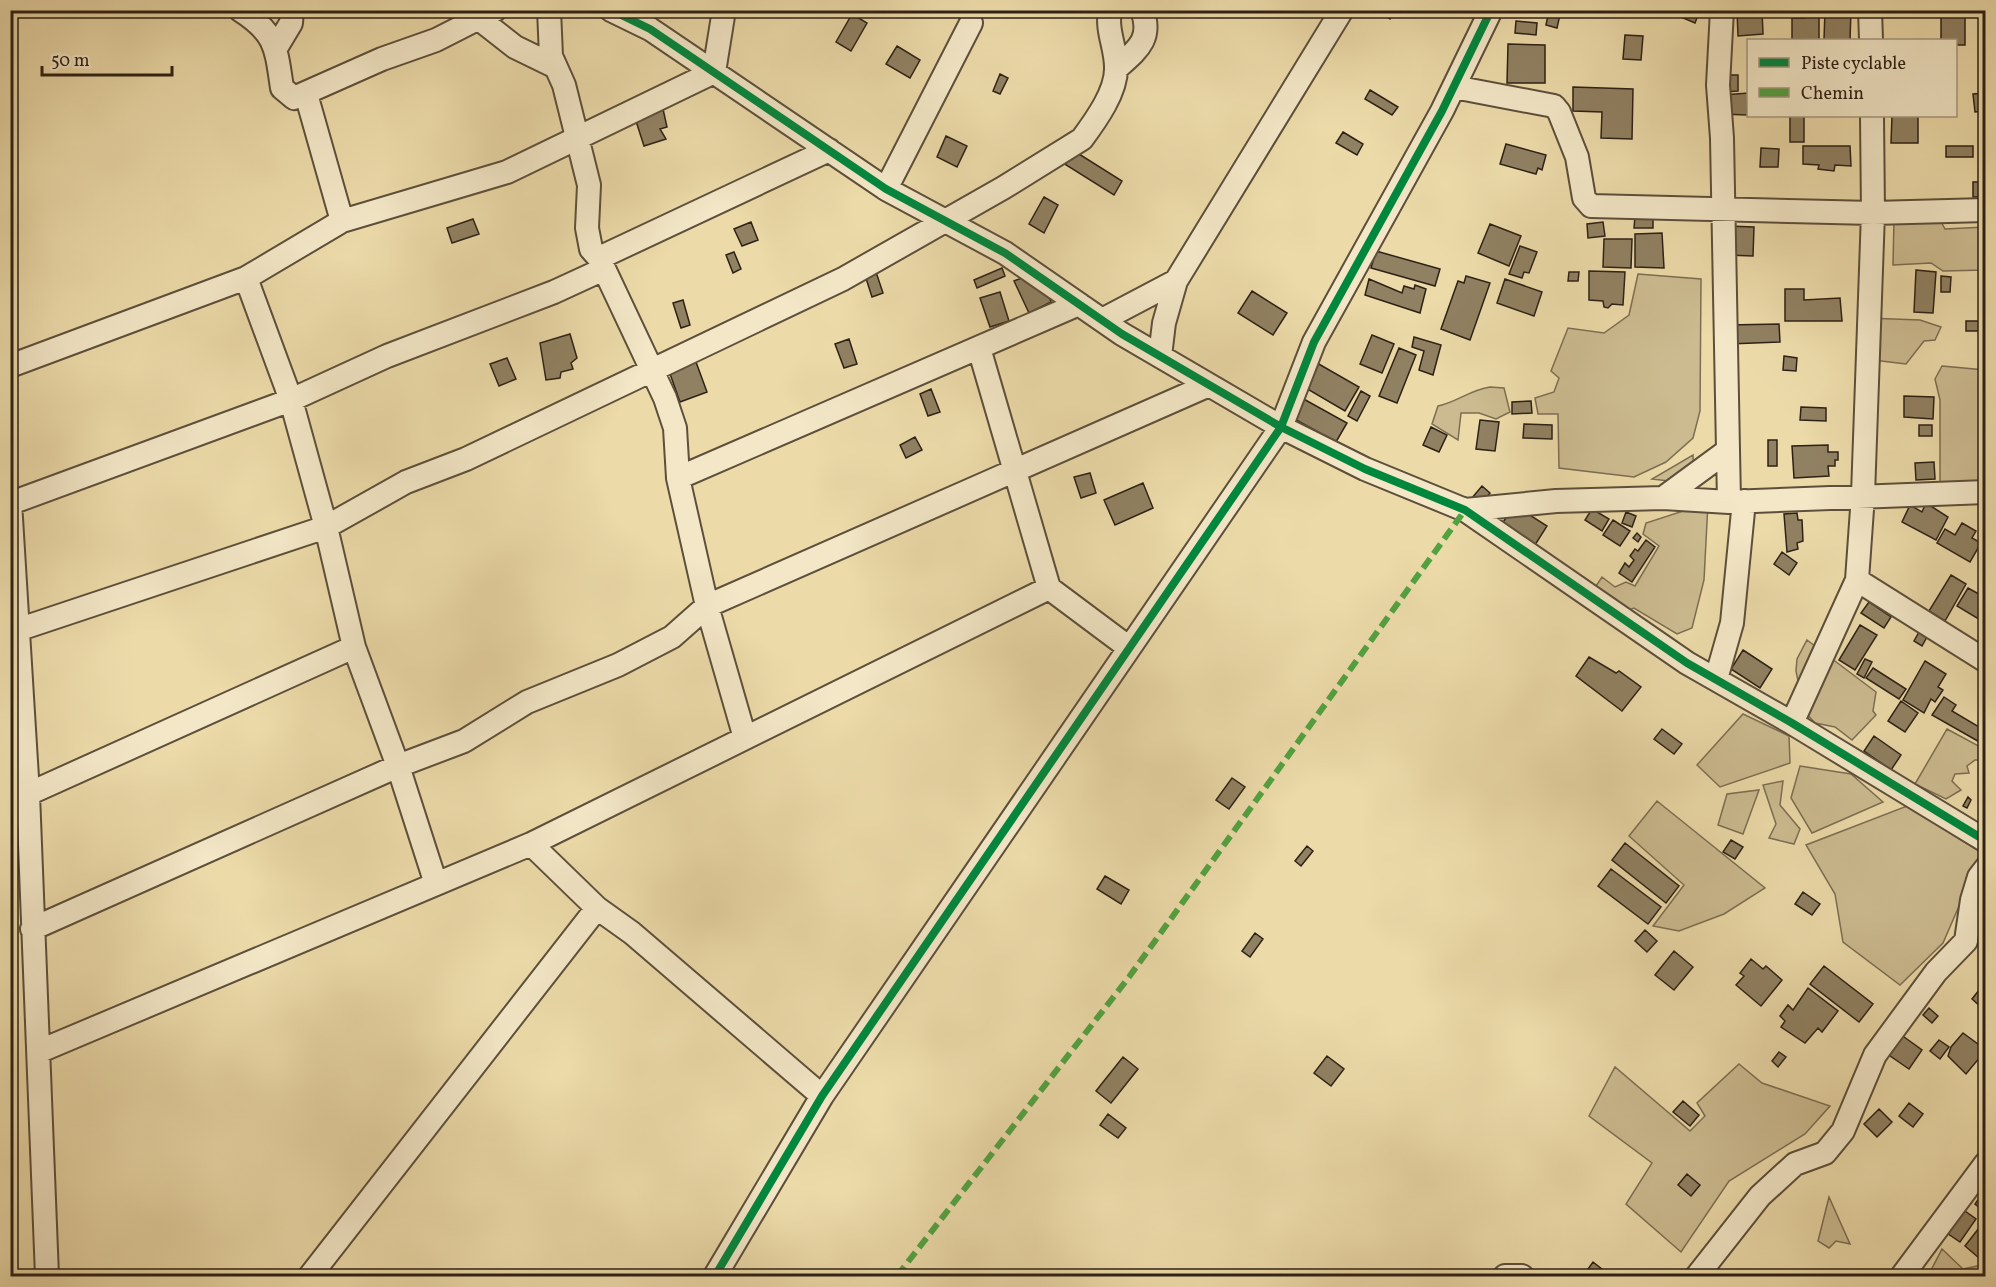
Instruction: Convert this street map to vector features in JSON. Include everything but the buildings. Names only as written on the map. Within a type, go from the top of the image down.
[{"type":"street","points":[[240,10],[261,24],[276,48],[282,88],[294,98],[382,59],[436,40],[486,14],[515,47],[554,66]]},
{"type":"street","points":[[276,48],[291,23],[292,10]]},
{"type":"street","points":[[549,10],[549,38],[554,66],[564,85],[589,185],[587,228],[591,249],[601,263],[652,371],[675,428],[678,478],[707,606],[745,738]]},
{"type":"street","points":[[611,10],[650,28],[886,189],[1005,253],[1102,320],[1209,385],[1281,427],[1374,473],[1465,510],[1687,663],[1792,723],[1986,841]]},
{"type":"street","points":[[714,72],[724,10]]},
{"type":"street","points":[[20,629],[326,528],[406,482],[466,459],[843,279],[1082,139],[1094,123],[1113,87],[1117,68],[1108,34],[1110,10]]},
{"type":"street","points":[[1117,68],[1145,41],[1147,32],[1142,10]]},
{"type":"street","points":[[1160,356],[1164,323],[1176,281],[1342,10]]},
{"type":"street","points":[[715,1276],[822,1096],[1281,427],[1314,342],[1454,87],[1491,10]]},
{"type":"street","points":[[1716,680],[1732,623],[1737,501],[1727,451],[1723,207],[1718,85],[1722,10]]},
{"type":"street","points":[[1870,10],[1871,39]]},
{"type":"street","points":[[886,189],[970,23]]},
{"type":"street","points":[[10,366],[246,278],[342,221],[507,172],[714,72]]},
{"type":"street","points":[[1454,87],[1554,106],[1560,112],[1577,157],[1584,198],[1591,206],[1723,207],[1873,213],[1986,210]]},
{"type":"street","points":[[306,94],[342,221]]},
{"type":"street","points":[[1792,723],[1857,580],[1863,495],[1873,213],[1872,117]]},
{"type":"street","points":[[47,1276],[40,1051],[32,929],[28,794],[20,629],[10,503],[291,400],[387,356],[554,292],[601,263],[829,150]]},
{"type":"street","points":[[246,278],[291,400],[326,528],[354,647],[398,766],[436,884]]},
{"type":"street","points":[[1102,320],[1176,281]]},
{"type":"street","points":[[678,478],[1079,304]]},
{"type":"street","points":[[979,348],[1049,588],[1128,647]]},
{"type":"street","points":[[32,929],[398,766],[464,741],[527,702],[618,665],[672,637],[707,606],[1209,385]]},
{"type":"street","points":[[1663,498],[1727,451]]},
{"type":"street","points":[[1465,510],[1557,501],[1663,498],[1737,501],[1986,492]]},
{"type":"street","points":[[1857,580],[1986,661]]},
{"type":"street","points":[[40,1051],[531,844],[1049,588]]},
{"type":"street","points":[[28,794],[354,647]]},
{"type":"street","points":[[531,844],[597,908],[632,933],[822,1096]]},
{"type":"street","points":[[1698,1276],[1760,1196],[1795,1164],[1825,1153],[1843,1131],[1875,1055],[1936,972],[1966,941],[1972,900],[1979,878],[1986,867]]},
{"type":"street","points":[[310,1276],[597,908]]},
{"type":"street","points":[[1902,1276],[1986,1163]]},
{"type":"street","points":[[1505,1276],[1522,1276]]},
{"type":"shaded area","points":[[1939,218],[1945,229],[1985,227],[1985,270],[1943,271],[1931,263],[1893,265],[1894,219]]},
{"type":"shaded area","points":[[1638,274],[1701,279],[1700,411],[1693,438],[1666,462],[1634,477],[1559,468],[1558,414],[1538,414],[1535,398],[1554,392],[1559,378],[1551,371],[1568,328],[1604,333],[1629,315]]},
{"type":"shaded area","points":[[1867,318],[1920,320],[1941,327],[1935,340],[1924,341],[1906,364],[1865,359]]},
{"type":"shaded area","points":[[1942,366],[1985,370],[1985,484],[1940,483],[1940,400],[1935,379]]},
{"type":"shaded area","points":[[1490,387],[1504,388],[1510,412],[1496,419],[1479,413],[1461,413],[1458,440],[1432,424],[1438,406]]},
{"type":"shaded area","points":[[1693,455],[1694,484],[1652,479]]},
{"type":"shaded area","points":[[1708,503],[1704,580],[1692,628],[1677,634],[1634,608],[1629,610],[1594,589],[1602,577],[1615,587],[1626,582],[1635,586],[1659,546],[1643,534],[1646,523]]},
{"type":"shaded area","points":[[1807,640],[1876,692],[1873,711],[1876,715],[1852,740],[1835,727],[1815,723],[1804,711],[1796,671],[1797,659]]},
{"type":"shaded area","points":[[1743,714],[1789,736],[1790,763],[1720,787],[1697,765]]},
{"type":"shaded area","points":[[1947,729],[1982,748],[1985,746],[1986,760],[1975,760],[1967,766],[1969,773],[1955,774],[1952,781],[1961,790],[1946,799],[1915,784]]},
{"type":"shaded area","points":[[1800,766],[1851,774],[1883,802],[1812,833],[1791,798]]},
{"type":"shaded area","points":[[1783,781],[1780,805],[1800,829],[1794,844],[1769,838],[1776,824],[1763,785]]},
{"type":"shaded area","points":[[1759,790],[1743,834],[1718,825],[1727,794]]},
{"type":"shaded area","points":[[1657,801],[1765,888],[1724,914],[1679,931],[1653,926],[1684,885],[1629,836]]},
{"type":"shaded area","points":[[1907,806],[1982,853],[1943,943],[1900,985],[1843,942],[1835,894],[1806,845]]},
{"type":"shaded area","points":[[1739,1064],[1762,1083],[1830,1106],[1805,1134],[1729,1181],[1681,1252],[1626,1204],[1652,1163],[1589,1116],[1615,1067],[1690,1131],[1705,1116],[1697,1103]]},
{"type":"shaded area","points":[[1829,1197],[1850,1244],[1836,1241],[1829,1248],[1818,1241]]},
{"type":"shaded area","points":[[1942,1249],[1963,1269],[1982,1265],[1985,1261],[1985,1276],[1928,1276]]},
{"type":"marked path","points":[[897,1276],[1129,977],[1465,510]]},
{"type":"cycle path","points":[[611,10],[650,29],[886,189],[1005,253],[1122,334],[1281,427],[1365,469],[1465,510],[1687,663],[1792,723],[1986,841]]},
{"type":"cycle path","points":[[715,1276],[822,1096],[1281,427],[1314,342],[1442,111],[1491,10]]}]
